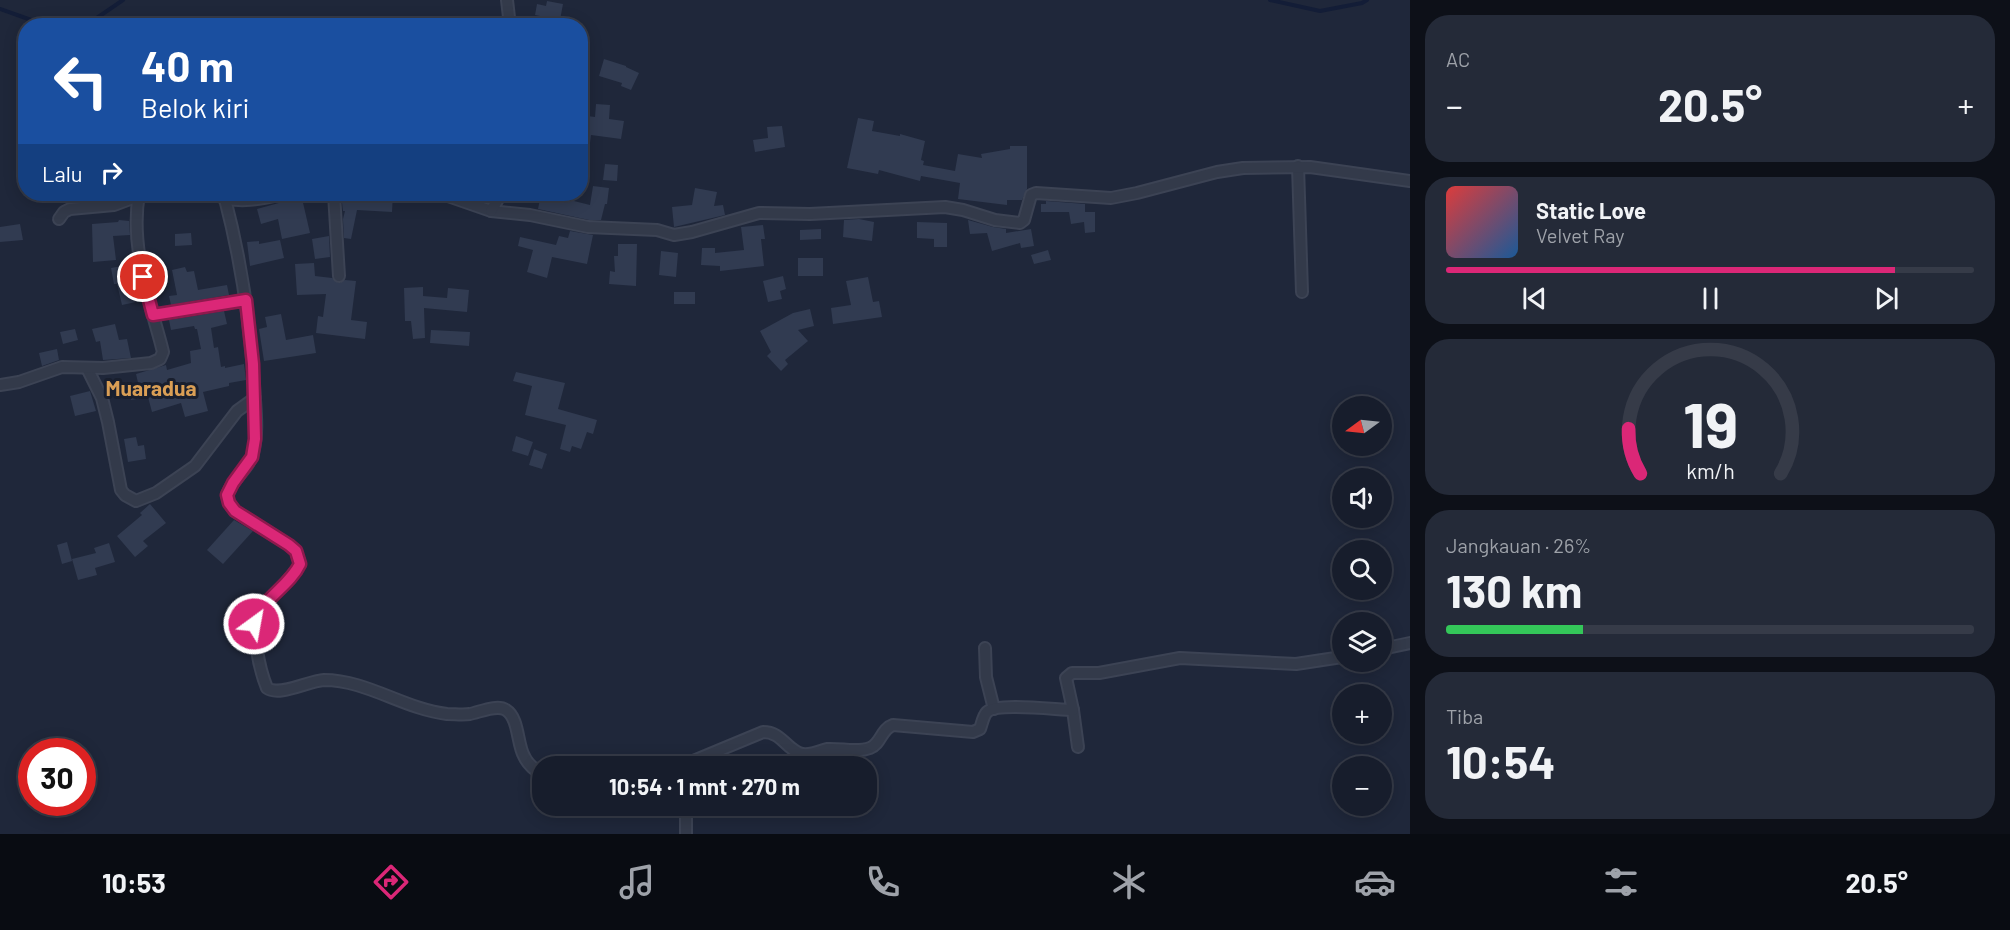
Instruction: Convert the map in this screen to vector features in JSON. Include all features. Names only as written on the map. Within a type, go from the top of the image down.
[{"type":"street","points":[[507,0],[509,18]]},
{"type":"street","points":[[1298,166],[1302,292]]},
{"type":"street","points":[[463,201],[492,211],[530,215],[588,227],[657,230],[674,235],[759,213],[810,214],[945,207],[963,210],[982,217],[1020,223],[1024,220],[1031,195],[1036,193],[1111,198],[1243,168],[1298,166],[1410,181]]},
{"type":"street","points":[[59,219],[64,212],[70,209],[114,205],[124,201]]},
{"type":"street","points":[[0,385],[19,382],[62,367],[104,368],[151,363],[160,359],[163,352],[141,264],[138,239],[139,201]]},
{"type":"street","points":[[226,201],[238,249],[246,300],[255,398],[255,439],[252,457],[227,495],[235,511],[296,551],[300,564],[256,616],[254,624],[267,688],[276,692],[316,681],[339,681],[441,713],[462,715],[500,708],[507,710],[523,755],[532,767]]},
{"type":"street","points":[[334,201],[339,276]]},
{"type":"street","points":[[492,211],[497,201]]},
{"type":"street","points":[[153,315],[246,300]]},
{"type":"street","points":[[87,368],[102,398],[121,490],[136,501],[156,493],[195,466],[237,411],[255,398]]},
{"type":"street","points":[[1392,647],[1410,643]]},
{"type":"street","points":[[985,648],[986,677],[994,709]]},
{"type":"street","points":[[1078,747],[1066,678],[1072,673],[1089,674],[1111,671],[1132,665],[1180,658],[1296,664],[1332,659]]},
{"type":"street","points":[[707,756],[763,732],[776,735],[799,753],[805,754],[829,749],[868,749],[876,744],[885,729],[893,725],[973,732],[980,729],[987,712],[994,709],[1031,707],[1073,710]]},
{"type":"street","points":[[686,816],[686,834]]},
{"type":"building","points":[[547,1],[563,4],[560,18],[535,15],[537,4],[546,6]]},
{"type":"building","points":[[604,59],[639,73],[631,90],[621,86],[622,83],[599,76]]},
{"type":"building","points":[[596,104],[610,105],[609,119],[624,121],[621,139],[591,135],[588,159],[588,116],[595,117]]},
{"type":"building","points":[[858,118],[874,121],[872,131],[900,136],[900,134],[925,141],[921,160],[924,161],[923,165],[955,171],[958,154],[982,158],[981,154],[1010,149],[1010,146],[1027,146],[1027,189],[1022,200],[1007,200],[1007,205],[958,199],[960,183],[921,176],[920,181],[879,170],[878,174],[847,168]]},
{"type":"building","points":[[782,126],[785,147],[755,152],[753,140],[768,138],[767,127]]},
{"type":"building","points":[[605,164],[618,165],[617,181],[603,180]]},
{"type":"building","points":[[593,186],[609,188],[607,204],[605,204],[601,220],[589,220],[538,209],[540,201],[574,201],[590,205]]},
{"type":"building","points":[[695,188],[717,192],[714,206],[723,205],[725,215],[674,227],[672,207],[692,205]]},
{"type":"building","points":[[286,201],[303,201],[310,233],[282,239],[278,219],[261,224],[257,209]]},
{"type":"building","points":[[342,201],[393,201],[392,212],[357,210],[351,239],[344,238],[345,211],[343,211]]},
{"type":"building","points":[[1046,201],[1085,204],[1085,212],[1095,212],[1095,232],[1085,233],[1084,222],[1071,224],[1069,212],[1041,212],[1041,204],[1046,204]]},
{"type":"building","points":[[859,219],[874,222],[872,241],[843,237],[844,220]]},
{"type":"building","points":[[119,220],[129,221],[130,235],[113,236],[116,260],[93,262],[92,224],[118,222]]},
{"type":"building","points":[[968,220],[1006,229],[1006,233],[1031,229],[1034,246],[1021,248],[1020,243],[992,251],[987,233],[970,234]]},
{"type":"building","points":[[917,222],[947,223],[947,247],[934,247],[934,239],[917,238]]},
{"type":"building","points":[[20,224],[23,240],[0,242],[0,227]]},
{"type":"building","points":[[763,225],[765,239],[761,239],[764,266],[720,271],[720,266],[701,265],[702,248],[715,248],[715,253],[744,250],[741,227]]},
{"type":"building","points":[[821,229],[821,239],[800,240],[800,230]]},
{"type":"building","points":[[570,231],[593,235],[587,264],[552,257],[547,278],[527,272],[533,250],[518,246],[520,237],[556,245],[559,236],[568,238]]},
{"type":"building","points":[[191,233],[192,245],[175,246],[175,234]]},
{"type":"building","points":[[329,236],[330,257],[315,259],[312,239]]},
{"type":"building","points":[[280,240],[284,258],[250,266],[247,242],[259,241],[259,244]]},
{"type":"building","points":[[618,244],[637,244],[636,286],[609,284],[610,271],[615,272],[614,256],[618,256]]},
{"type":"building","points":[[1048,250],[1051,260],[1034,264],[1031,255]]},
{"type":"building","points":[[661,251],[678,253],[676,277],[659,275]]},
{"type":"building","points":[[798,258],[823,258],[823,276],[798,276]]},
{"type":"building","points":[[314,263],[315,276],[332,278],[339,283],[345,280],[356,281],[351,320],[367,322],[365,339],[316,333],[318,316],[323,317],[326,294],[297,295],[295,264]]},
{"type":"building","points":[[133,264],[141,301],[122,305],[111,268]]},
{"type":"building","points":[[185,267],[187,272],[194,271],[198,290],[227,285],[229,295],[171,305],[169,296],[177,295],[172,270]]},
{"type":"building","points":[[783,276],[786,289],[780,291],[782,299],[768,302],[763,281]]},
{"type":"building","points":[[868,277],[873,302],[879,301],[882,317],[833,324],[831,308],[851,305],[846,281]]},
{"type":"building","points":[[423,287],[423,296],[447,298],[448,288],[469,290],[467,312],[424,308],[425,338],[413,339],[411,321],[405,321],[404,288]]},
{"type":"building","points":[[674,292],[695,292],[695,304],[674,304]]},
{"type":"building","points":[[810,309],[814,326],[798,330],[808,341],[785,360],[788,364],[781,371],[767,356],[771,352],[760,331],[793,313]]},
{"type":"building","points":[[224,311],[227,324],[211,328],[214,348],[218,347],[221,367],[244,364],[246,380],[203,392],[208,411],[185,417],[181,403],[152,412],[148,397],[131,400],[129,389],[139,387],[136,374],[166,365],[167,370],[191,363],[190,351],[201,349],[197,329],[194,326],[171,330],[169,320]]},
{"type":"building","points":[[281,314],[286,340],[313,335],[316,353],[264,361],[259,329],[267,327],[265,317]]},
{"type":"building","points":[[115,324],[119,340],[127,339],[131,358],[103,360],[100,341],[96,342],[92,329]]},
{"type":"building","points":[[75,329],[78,340],[63,344],[60,332]]},
{"type":"building","points":[[431,330],[470,332],[469,346],[430,343]]},
{"type":"building","points":[[57,349],[59,360],[42,366],[39,353]]},
{"type":"building","points":[[516,372],[565,383],[558,409],[597,420],[593,434],[587,432],[581,449],[572,446],[570,452],[560,449],[566,425],[525,415],[532,386],[513,381]]},
{"type":"building","points":[[90,391],[96,411],[75,416],[70,396]]},
{"type":"building","points":[[516,436],[533,442],[528,456],[512,451]]},
{"type":"building","points":[[136,437],[138,446],[144,445],[146,459],[128,462],[124,439]]},
{"type":"building","points":[[534,449],[547,454],[542,469],[529,465]]},
{"type":"building","points":[[150,504],[166,523],[143,541],[148,546],[135,557],[117,536],[142,515],[140,513]]},
{"type":"building","points":[[234,520],[253,531],[223,564],[207,550]]},
{"type":"building","points":[[67,542],[72,561],[62,564],[57,545]]},
{"type":"building","points":[[109,543],[115,562],[95,568],[97,575],[78,580],[72,559],[96,553],[94,548]]},
{"type":"waterway","points":[[97,18],[123,0]]},
{"type":"waterway","points":[[1270,0],[1320,11],[1367,0]]},
{"type":"waterway","points":[[0,9],[25,18]]},
{"type":"district","name":"Muaradua","points":[[151,387]]},
{"type":"route","points":[[143,277],[153,315],[246,300],[255,398],[254,450],[250,462],[233,483],[227,495],[235,511],[296,551],[300,564],[286,583],[261,609],[254,624]]}]
